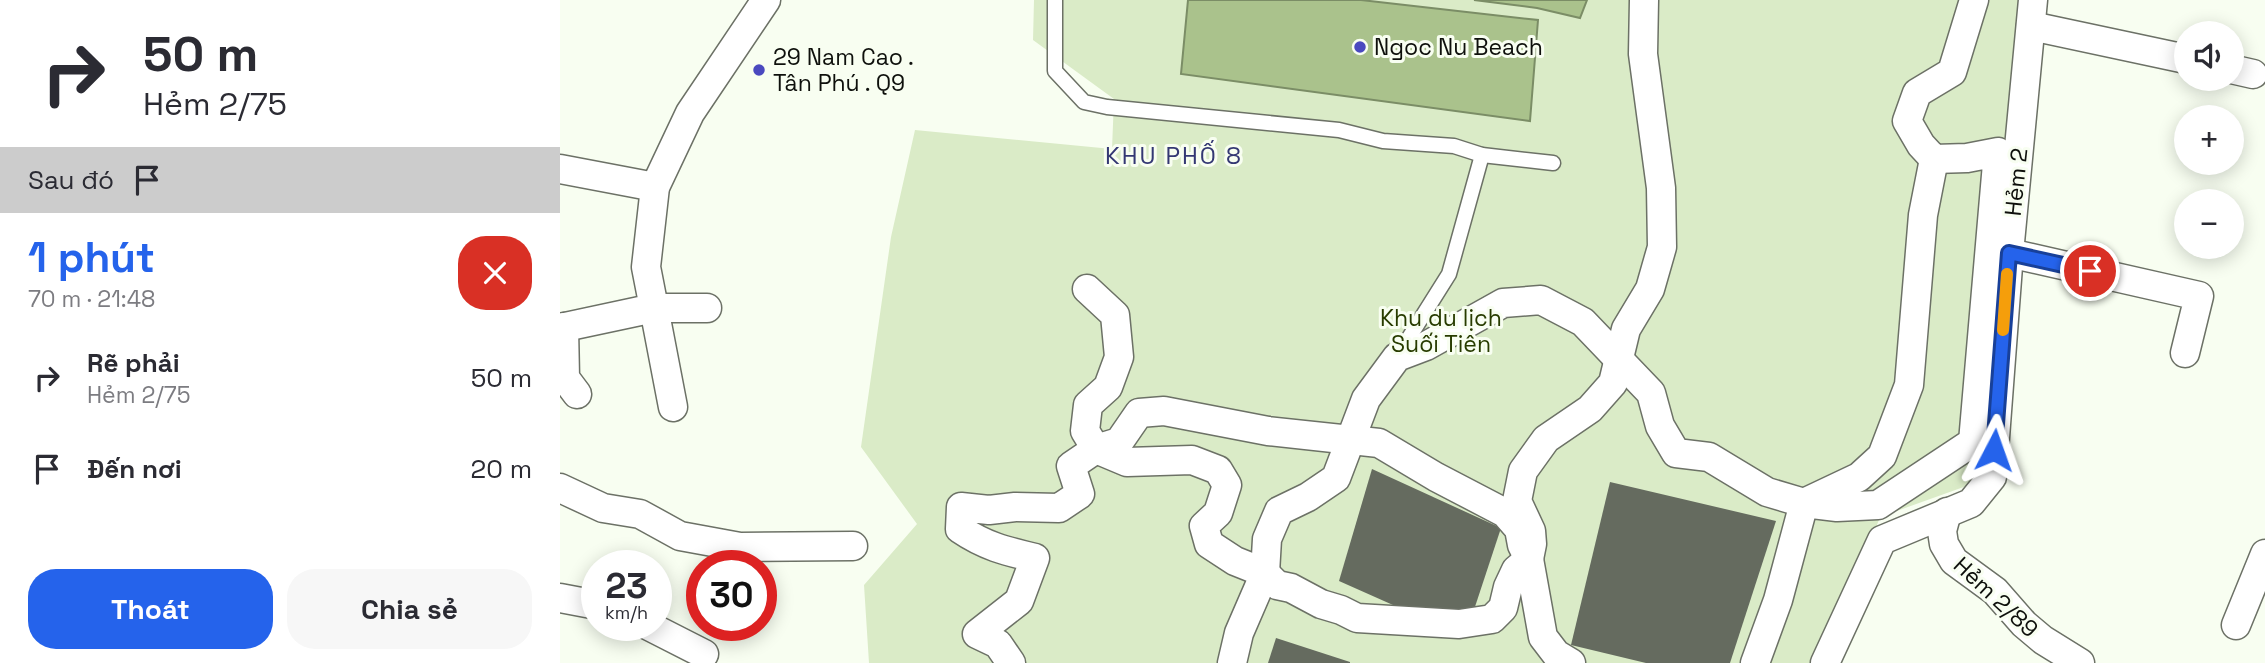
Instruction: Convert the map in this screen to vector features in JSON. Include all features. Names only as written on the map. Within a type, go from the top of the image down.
[{"type":"street","points":[[673,407],[646,267],[656,187],[690,113],[766,0]]},
{"type":"street","points":[[1087,289],[1115,315],[1119,357],[1108,387],[1088,405],[1086,430],[1096,449],[1127,462],[1192,460],[1218,470],[1227,485],[1218,513],[1204,526],[1209,544],[1235,561],[1265,573],[1277,585],[1291,588],[1321,604],[1357,618],[1459,624],[1492,619],[1503,608],[1516,570],[1529,559],[1531,531],[1517,500],[1523,471],[1546,439],[1590,409],[1613,383],[1626,329],[1650,289],[1662,247],[1661,188],[1643,54],[1644,0]]},
{"type":"street","points":[[1232,663],[1239,633],[1265,573],[1267,539],[1279,511],[1308,498],[1336,478],[1366,399],[1397,357],[1426,346],[1503,303],[1541,300],[1583,322],[1651,393],[1660,426],[1676,453],[1709,457],[1767,492],[1804,503],[1837,507],[1878,505],[1973,442],[1998,152],[1967,158],[1934,159],[1921,145],[1907,121],[1917,93],[1952,72],[1974,0]]},
{"type":"street","points":[[2032,13],[2174,55]]},
{"type":"street","name":"Hẻm 2","points":[[1825,663],[1882,540],[1971,503],[1992,477],[2009,253],[2032,13]]},
{"type":"street","points":[[1804,503],[1859,478],[1882,456],[1909,385],[1923,215],[1934,159]]},
{"type":"street","points":[[560,169],[656,187]]},
{"type":"street","points":[[2009,253],[2199,296],[2185,353]]},
{"type":"street","points":[[578,394],[565,378],[562,327],[654,308],[707,308]]},
{"type":"street","points":[[1011,663],[998,644],[977,634],[1019,601],[1035,558],[993,548],[960,529],[961,507],[989,510],[1059,508],[1080,494],[1071,466],[1096,449],[1119,442],[1139,413],[1164,411],[1268,431],[1379,443],[1505,513],[1518,528],[1529,559],[1543,637],[1556,654],[1571,663]]},
{"type":"street","points":[[560,488],[603,508],[640,514],[680,536],[740,547],[853,546]]},
{"type":"street","points":[[1755,663],[1778,600],[1804,503]]},
{"type":"street","name":"Hẻm 2/89","points":[[1947,512],[1942,531],[1944,544],[1954,561],[1995,591],[2024,625],[2080,663]]},
{"type":"street","points":[[2236,625],[2265,554]]},
{"type":"street","points":[[560,598],[581,602]]},
{"type":"street","points":[[672,638],[704,654]]},
{"type":"lane","points":[[1055,0],[1055,71],[1084,102],[1107,107],[1339,130],[1384,141],[1454,146],[1482,155],[1553,163]]},
{"type":"lane","points":[[1397,357],[1449,274],[1482,155]]},
{"type":"green space","name":"Khu du lịch Suối Tiên","points":[[1034,0],[2021,0],[1986,479],[1880,517],[1825,663],[869,663],[864,585],[917,524],[861,447],[891,237],[915,130],[1112,149],[1114,99],[1033,40]]},
{"type":"shaded area","name":"Ngoc Nu Beach","points":[[1188,0],[1361,0],[1538,20],[1530,121],[1181,74]]},
{"type":"shaded area","points":[[1474,0],[1587,0],[1580,18],[1537,8]]},
{"type":"building","points":[[1372,469],[1501,528],[1465,637],[1339,581]]},
{"type":"building","points":[[1610,482],[1776,521],[1730,663],[1646,663],[1571,645]]},
{"type":"building","points":[[1276,638],[1350,662],[1350,663],[1268,663]]},
{"type":"slow traffic","points":[[2003,330],[2007,274]]},
{"type":"place","name":"Ngoc Nu Beach","points":[[1360,47]]},
{"type":"place","name":"29 Nam Cao . Tân Phú . Q9","points":[[759,70]]},
{"type":"district","name":"KHU PHỐ 8","points":[[1174,155]]},
{"type":"route","points":[[1994,450],[2009,253],[2090,271]]}]
